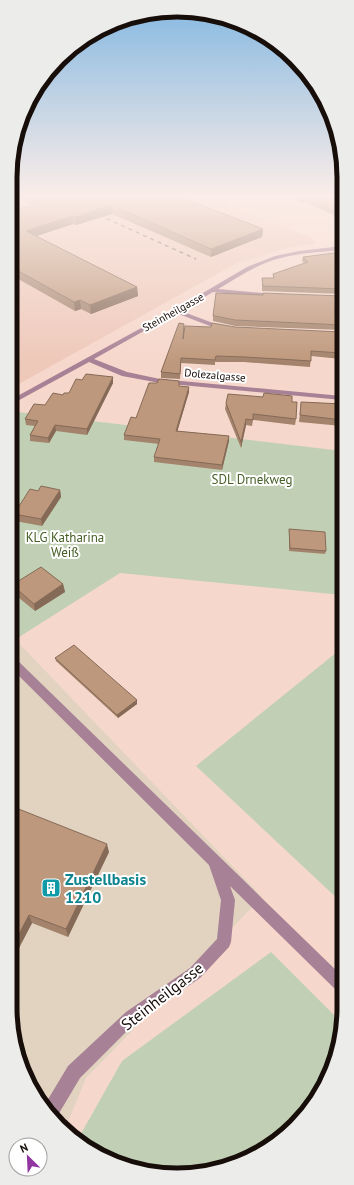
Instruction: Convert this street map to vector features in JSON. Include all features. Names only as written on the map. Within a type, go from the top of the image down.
[{"type":"street","name":"Steinheilgasse","points":[[17,399],[176,311],[249,268],[275,258],[306,252]]},
{"type":"street","points":[[212,290],[281,296]]},
{"type":"street","points":[[176,311],[212,325],[235,329]]},
{"type":"street","name":"Dolezalgasse","points":[[88,359],[125,374],[160,381],[337,398]]},
{"type":"street","name":"Steinheilgasse","points":[[17,667],[337,981]]},
{"type":"street","name":"Steinheilgasse","points":[[53,1108],[74,1072],[131,1017],[195,973],[224,942],[228,900],[214,861]]},
{"type":"shaded area","points":[[17,252],[274,252],[235,264],[17,385]]},
{"type":"shaded area","points":[[17,641],[262,897],[86,1078],[67,1124],[50,1105],[38,1088],[25,1059],[18,1029]]},
{"type":"green space","points":[[17,413],[337,450],[337,595],[120,573],[17,638]]},
{"type":"green space","points":[[337,652],[337,898],[196,766]]},
{"type":"green space","points":[[271,952],[337,1018],[332,1049],[325,1069],[310,1097],[290,1121],[257,1147],[228,1160],[198,1167],[167,1168],[136,1163],[97,1147],[80,1135],[122,1061]]},
{"type":"building","points":[[17,252],[68,252],[137,287],[90,305],[80,300],[74,302],[17,270]]},
{"type":"building","points":[[337,253],[337,289],[263,286],[262,278],[274,278],[273,274],[308,262],[303,257]]},
{"type":"building","points":[[216,293],[337,296],[337,325],[235,320],[213,316]]},
{"type":"building","points":[[179,323],[184,324],[183,339],[185,326],[211,327],[212,323],[235,327],[337,332],[337,353],[311,351],[311,361],[216,356],[215,360],[181,358],[180,374],[161,372]]},
{"type":"building","points":[[86,374],[113,377],[87,429],[55,425],[48,438],[30,435],[38,421],[25,419],[34,404],[45,405],[53,393],[63,395],[64,393],[69,393],[76,379],[82,380]]},
{"type":"building","points":[[159,379],[179,381],[179,386],[189,387],[176,431],[229,436],[222,465],[154,457],[160,439],[124,435],[131,417],[136,418],[149,383],[157,383]]},
{"type":"building","points":[[264,393],[292,396],[292,402],[297,402],[296,419],[253,414],[253,420],[246,419],[241,442],[226,403],[228,394],[263,397]]},
{"type":"building","points":[[301,402],[337,404],[337,419],[300,415]]},
{"type":"building","points":[[41,486],[60,490],[41,519],[17,515],[17,509],[30,489],[38,491]]},
{"type":"building","points":[[289,529],[325,532],[326,551],[290,548]]},
{"type":"building","points":[[41,567],[63,584],[34,604],[17,589],[17,582]]},
{"type":"building","points":[[74,645],[137,700],[117,715],[55,658]]},
{"type":"building","name":"Zustellbasis 1210","points":[[17,808],[107,844],[66,929],[29,915],[17,938]]},
{"type":"railway","points":[[181,252],[196,259]]},
{"type":"place","name":"Zustellbasis 1210","points":[[51,888]]},
{"type":"park label","name":"SDL Drnekweg","points":[[252,479]]},
{"type":"park label","name":"KLG Katharina Weiß","points":[[65,544]]}]
